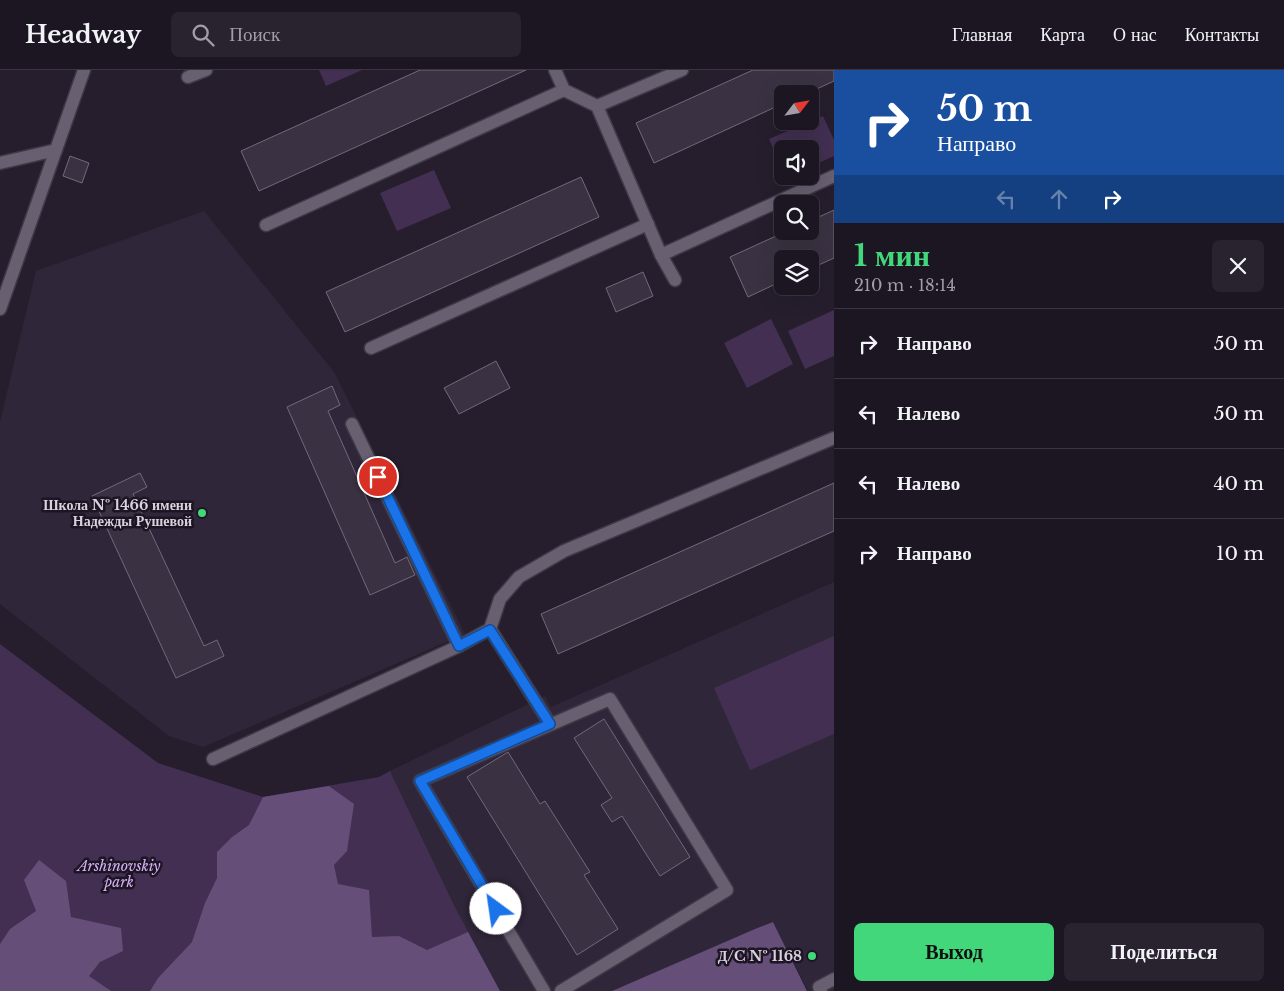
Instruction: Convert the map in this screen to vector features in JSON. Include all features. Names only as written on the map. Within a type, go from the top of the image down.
[{"type":"lane","points":[[0,309],[84,70]]},
{"type":"lane","points":[[188,77],[206,70]]},
{"type":"lane","points":[[555,70],[564,90],[597,106],[661,255],[675,280]]},
{"type":"lane","points":[[597,106],[682,70]]},
{"type":"lane","points":[[266,225],[564,90]]},
{"type":"lane","points":[[0,163],[56,150]]},
{"type":"lane","points":[[661,255],[834,176]]},
{"type":"lane","points":[[371,348],[648,224]]},
{"type":"lane","points":[[352,424],[459,646]]},
{"type":"lane","points":[[212,759],[490,630],[500,599],[519,577],[564,551],[834,438]]},
{"type":"lane","points":[[490,630],[550,724]]},
{"type":"lane","points":[[544,991],[420,781],[610,699],[727,890],[561,991]]},
{"type":"lane","points":[[821,991],[819,987],[834,979]]},
{"type":"shaded area","name":"Школа № 1466 имени Надежды Рушевой","points":[[204,211],[334,372],[465,634],[203,747],[169,736],[0,604],[0,422],[36,271]]},
{"type":"shaded area","points":[[834,582],[834,991],[808,991],[773,922],[612,991],[500,991],[455,907],[390,771],[545,696],[551,707]]},
{"type":"shaded area","points":[[329,786],[354,804],[347,851],[334,865],[338,884],[369,890],[372,937],[399,936],[427,950],[468,932],[500,991],[150,991],[158,978],[192,942],[205,903],[217,878],[217,852],[232,837],[249,825],[263,797]]},
{"type":"shaded area","points":[[39,860],[66,881],[71,917],[121,928],[123,951],[100,962],[89,976],[111,991],[0,991],[0,944],[10,929],[36,911],[24,880]]},
{"type":"shaded area","points":[[773,922],[807,991],[612,991],[755,929]]},
{"type":"green space","points":[[319,70],[362,70],[326,86]]},
{"type":"green space","points":[[823,116],[834,140],[834,156],[819,163],[819,140],[774,140],[774,151],[769,139],[790,130],[819,130],[819,118]]},
{"type":"green space","points":[[434,170],[451,208],[397,231],[380,193]]},
{"type":"green space","points":[[834,310],[834,356],[805,369],[788,331]]},
{"type":"green space","points":[[771,319],[793,364],[747,388],[724,343]]},
{"type":"green space","points":[[834,636],[834,734],[750,770],[714,688]]},
{"type":"green space","name":"Arshinovskiy park","points":[[0,644],[158,763],[263,797],[379,777],[390,771],[455,907],[500,991],[0,991]]},
{"type":"building","points":[[420,70],[526,70],[259,191],[241,151]]},
{"type":"building","points":[[753,70],[834,70],[834,81],[819,88],[819,85],[774,85],[774,108],[654,163],[636,123]]},
{"type":"building","points":[[70,156],[89,163],[82,183],[63,176]]},
{"type":"building","points":[[581,177],[599,217],[345,332],[326,292]]},
{"type":"building","points":[[834,210],[834,258],[819,265],[819,250],[774,250],[774,285],[748,297],[730,257],[774,237],[774,240],[819,240],[819,217]]},
{"type":"building","points":[[643,272],[653,296],[616,312],[606,288]]},
{"type":"building","points":[[496,361],[510,388],[459,414],[444,388]]},
{"type":"building","points":[[332,386],[340,405],[328,411],[395,563],[407,557],[415,575],[370,595],[287,407]]},
{"type":"building","points":[[140,473],[147,487],[133,494],[204,646],[217,640],[224,656],[176,678],[92,496]]},
{"type":"building","points":[[834,483],[834,531],[558,654],[541,614]]},
{"type":"building","points":[[604,719],[690,857],[660,876],[622,816],[612,822],[601,805],[612,798],[574,738]]},
{"type":"building","points":[[508,752],[540,804],[545,801],[590,872],[584,875],[618,929],[577,955],[467,777]]},
{"type":"place","name":"Школа № 1466 имени Надежды Рушевой","points":[[202,513]]},
{"type":"place","name":"Д/C № 1168","points":[[812,956]]},
{"type":"route","points":[[378,477],[459,646],[490,630],[550,724],[420,781],[496,909]]}]
